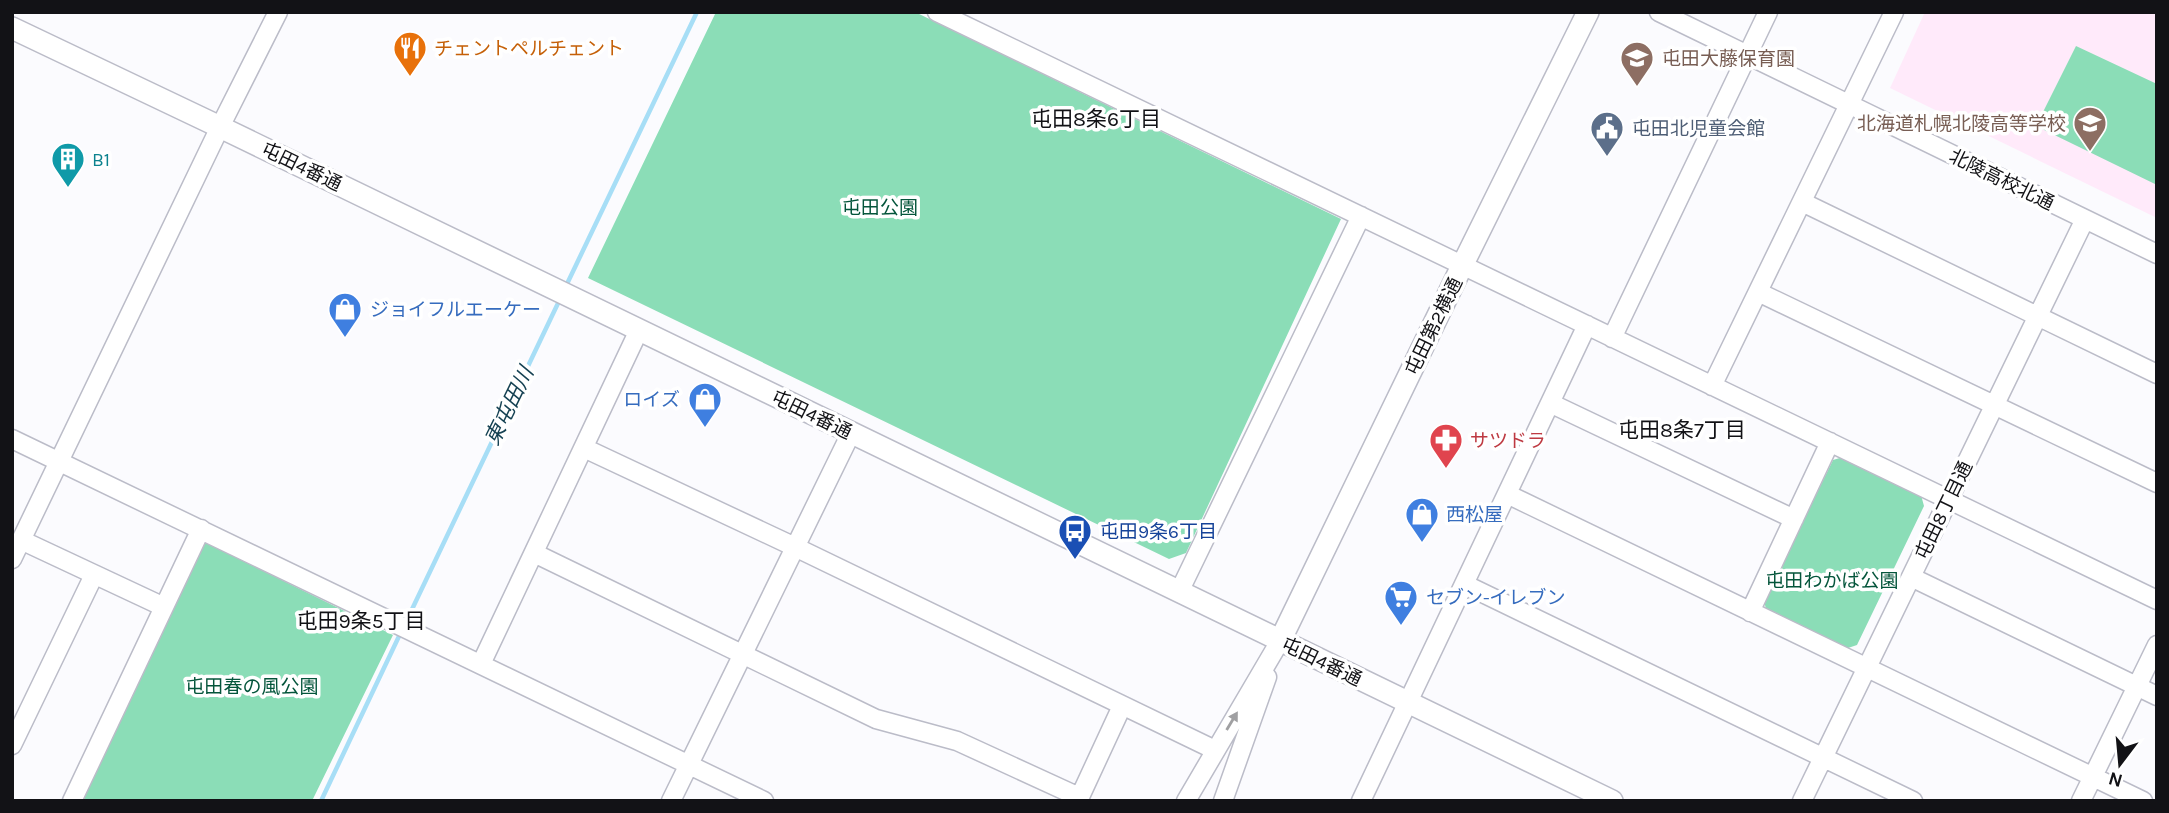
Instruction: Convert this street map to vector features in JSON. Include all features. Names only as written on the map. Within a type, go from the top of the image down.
[{"type":"street","points":[[12,559],[278,12]]},
{"type":"street","points":[[937,12],[2157,600]]},
{"type":"street","name":"屯田第2横通","points":[[1280,641],[1588,12]]},
{"type":"street","name":"北陵高校北通","points":[[1659,12],[2157,254]]},
{"type":"street","points":[[1612,338],[1768,12]]},
{"type":"street","points":[[1712,386],[1894,12]]},
{"type":"street","name":"屯田4番通","points":[[12,28],[1612,801]]},
{"type":"street","points":[[1802,202],[2157,374]]},
{"type":"street","points":[[1179,592],[1361,216]]},
{"type":"street","name":"屯田8丁目通","points":[[1802,801],[2085,219]]},
{"type":"street","points":[[1758,292],[2157,483]]},
{"type":"street","points":[[1362,801],[1587,326]]},
{"type":"street","points":[[481,664],[639,330]]},
{"type":"street","points":[[1550,403],[1794,519]]},
{"type":"street","points":[[671,801],[851,433]]},
{"type":"street","points":[[12,439],[764,801]]},
{"type":"street","points":[[1750,612],[1830,442]]},
{"type":"street","points":[[583,448],[795,547],[1214,750]]},
{"type":"street","points":[[1507,494],[2143,801]]},
{"type":"street","points":[[72,801],[201,530]]},
{"type":"street","points":[[22,540],[164,607]]},
{"type":"street","points":[[534,553],[876,719],[957,741],[1078,799],[1122,706]]},
{"type":"street","points":[[12,745],[94,575]]},
{"type":"street","points":[[1911,577],[2157,696]]},
{"type":"street","points":[[1464,584],[1913,801]]},
{"type":"street","points":[[1186,801],[1280,641]]},
{"type":"street","points":[[1223,801],[1280,641]]},
{"type":"street","points":[[2081,801],[2157,645]]},
{"type":"shaded area","name":"北海道札幌北陵高等学校","points":[[1925,12],[2157,12],[2157,218],[1890,88]]},
{"type":"green space","name":"屯田公園","points":[[716,12],[915,12],[1341,219],[1186,553],[1169,559],[588,278]]},
{"type":"green space","points":[[2076,46],[2157,84],[2157,185],[2036,126]]},
{"type":"green space","name":"屯田わかば公園","points":[[1843,457],[1921,495],[1924,506],[1857,645],[1848,648],[1766,609],[1764,601],[1833,460]]},
{"type":"green space","name":"屯田春の風公園","points":[[205,542],[393,635],[312,801],[82,801]]},
{"type":"waterway","name":"東屯田川","points":[[566,286],[697,12]]},
{"type":"waterway","name":"東屯田川","points":[[405,624],[561,297]]},
{"type":"waterway","name":"東屯田川","points":[[321,801],[401,632]]},
{"type":"place","name":"チェントペルチェント","points":[[410,78]]},
{"type":"place","name":"屯田大藤保育園","points":[[1637,88]]},
{"type":"place","name":"北海道札幌北陵高等学校","points":[[2090,153]]},
{"type":"place","name":"屯田北児童会館","points":[[1607,158]]},
{"type":"place","name":"B1","points":[[68,189]]},
{"type":"place","name":"ジョイフルエーケー","points":[[345,339]]},
{"type":"place","name":"ロイズ","points":[[705,429]]},
{"type":"place","name":"サツドラ","points":[[1446,470]]},
{"type":"place","name":"西松屋","points":[[1422,544]]},
{"type":"place","name":"屯田9条6丁目","points":[[1075,561]]},
{"type":"place","name":"セブン-イレブン","points":[[1401,627]]},
{"type":"district","name":"屯田8条6丁目","points":[[1096,119]]},
{"type":"district","name":"屯田8条7丁目","points":[[1682,430]]},
{"type":"district","name":"屯田9条5丁目","points":[[361,621]]}]
